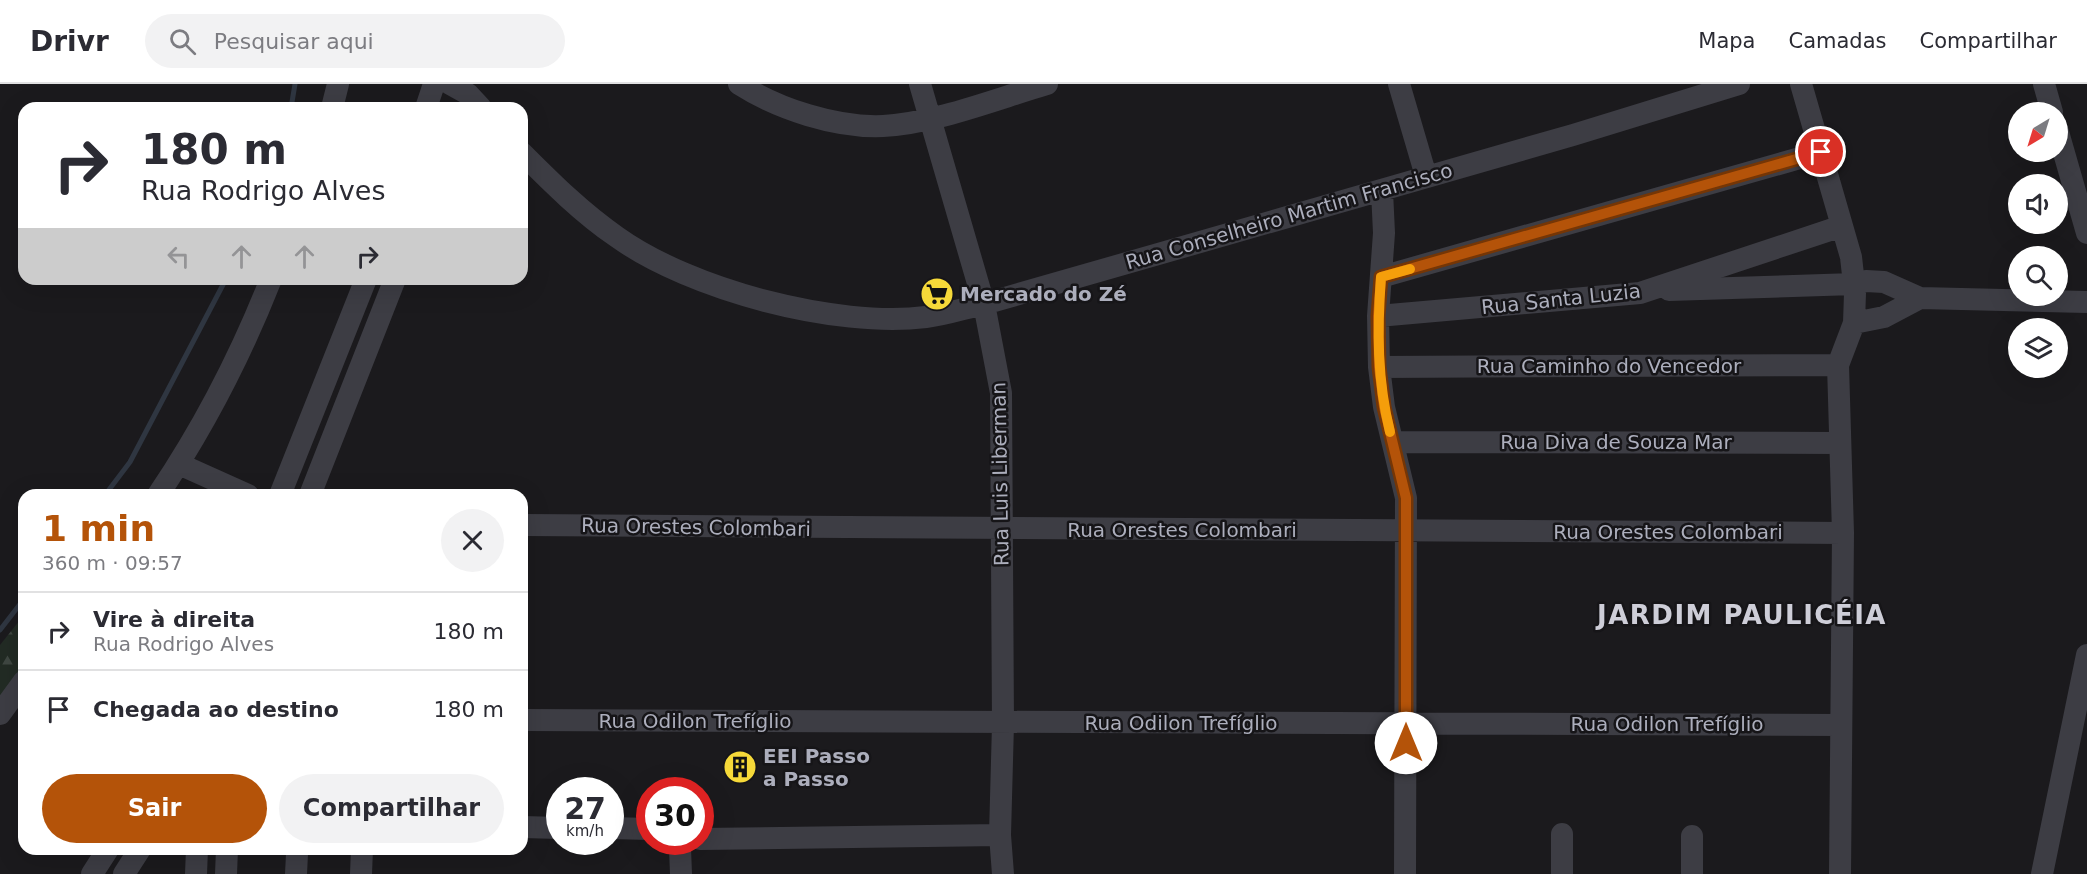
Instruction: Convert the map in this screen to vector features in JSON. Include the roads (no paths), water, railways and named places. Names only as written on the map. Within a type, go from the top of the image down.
[{"type":"street","points":[[334,102],[338,84]]},
{"type":"street","points":[[428,102],[434,84]]},
{"type":"street","points":[[739,84],[796,111],[848,124],[883,126],[929,118],[1047,84]]},
{"type":"street","name":"Rua Luis Liberman","points":[[920,84],[984,304],[1001,393],[1003,724],[1000,835],[1003,874]]},
{"type":"street","points":[[1399,84],[1426,176]]},
{"type":"street","name":"Rua Conselheiro Martim Francisco","points":[[528,159],[571,201],[619,238],[661,263],[707,283],[813,310],[876,319],[927,317],[984,304],[1382,191],[1739,84]]},
{"type":"street","points":[[1801,84],[1851,257],[1854,284],[1854,323],[1838,365],[1843,533],[1840,874]]},
{"type":"street","points":[[2044,84],[2049,102]]},
{"type":"street","points":[[1381,277],[1821,152]]},
{"type":"street","points":[[2067,162],[2087,233]]},
{"type":"street","points":[[1382,191],[1384,233],[1378,316],[1379,367],[1406,498],[1404,874]]},
{"type":"street","name":"Rua Santa Luzia","points":[[1378,316],[1640,293],[1842,226]]},
{"type":"street","points":[[1640,293],[1854,284],[1866,281],[1884,282],[1920,298],[2087,302]]},
{"type":"street","points":[[162,489],[221,392],[252,327],[269,285]]},
{"type":"street","points":[[281,489],[364,285]]},
{"type":"street","points":[[312,489],[393,285]]},
{"type":"street","points":[[1854,323],[1884,317],[1920,298]]},
{"type":"street","name":"Rua Caminho do Vencedor","points":[[1379,367],[1838,365]]},
{"type":"street","name":"Rua Diva de Souza Mar","points":[[1393,442],[1839,443]]},
{"type":"street","points":[[179,464],[235,489]]},
{"type":"street","name":"Rua Orestes Colombari","points":[[528,525],[1002,530],[1843,533]]},
{"type":"street","points":[[2042,874],[2087,655]]},
{"type":"street","points":[[0,714],[18,689]]},
{"type":"street","name":"Rua Odilon Trefíglio","points":[[528,720],[1003,724],[1406,721],[1841,725]]},
{"type":"street","points":[[528,827],[546,828]]},
{"type":"street","points":[[1562,834],[1562,874]]},
{"type":"street","points":[[714,839],[1000,835]]},
{"type":"street","points":[[1692,836],[1692,874]]},
{"type":"street","points":[[92,874],[104,855]]},
{"type":"street","points":[[124,874],[136,855]]},
{"type":"street","points":[[196,874],[197,855]]},
{"type":"street","points":[[226,874],[227,855]]},
{"type":"street","points":[[361,874],[362,855]]},
{"type":"street","points":[[670,855],[671,874]]},
{"type":"street","points":[[680,855],[681,874]]},
{"type":"waterway","points":[[292,102],[295,84]]},
{"type":"waterway","points":[[110,489],[130,462],[223,285]]},
{"type":"waterway","points":[[0,630],[18,607]]},
{"type":"place","name":"Mercado do Zé","points":[[937,294]]},
{"type":"place","name":"EEI Passo a Passo","points":[[740,767]]},
{"type":"district","name":"JARDIM PAULICÉIA","points":[[1742,615]]}]
